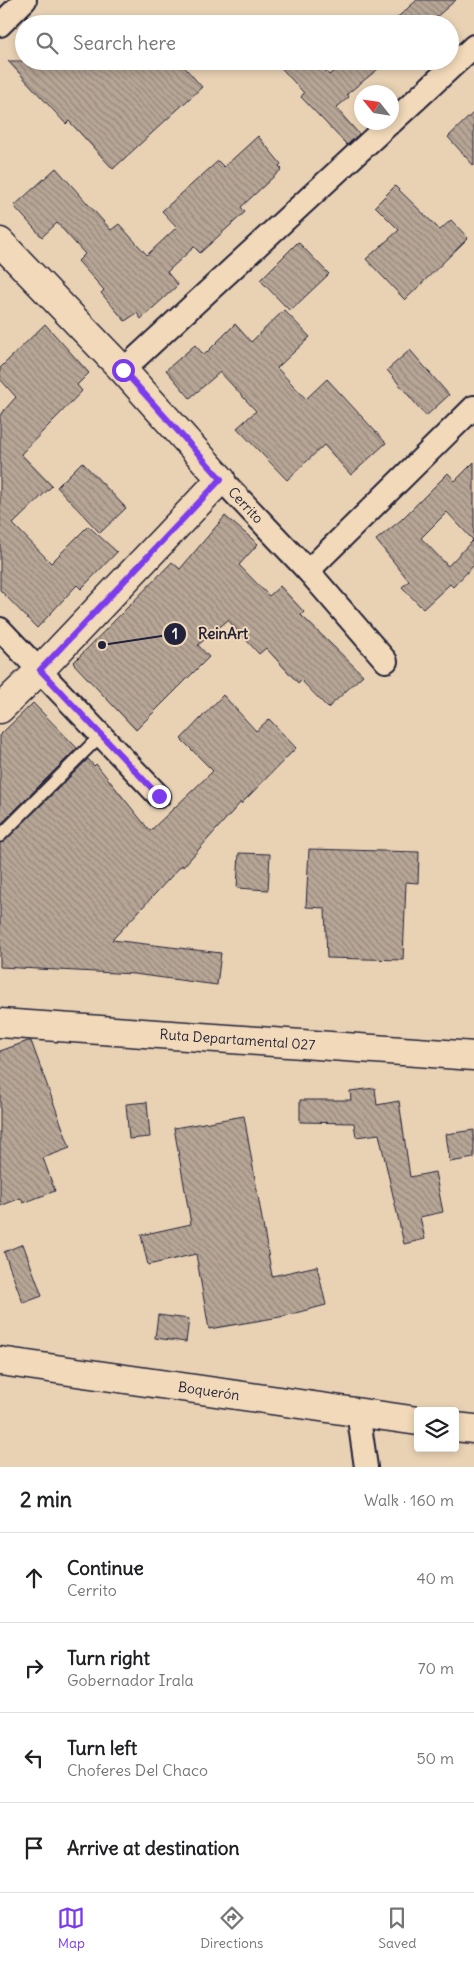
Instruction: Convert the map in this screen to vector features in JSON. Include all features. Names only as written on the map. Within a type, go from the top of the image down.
[{"type":"street","points":[[0,25],[25,0]]},
{"type":"street","points":[[459,60],[474,46]]},
{"type":"street","points":[[399,115],[448,70]]},
{"type":"street","points":[[123,370],[382,130]]},
{"type":"street","name":"Cerrito","points":[[0,242],[123,370],[221,479],[308,571],[386,661]]},
{"type":"street","points":[[308,571],[474,408]]},
{"type":"street","points":[[0,709],[40,670],[221,479]]},
{"type":"street","points":[[0,629],[159,796]]},
{"type":"street","name":"Ruta Departamental 027","points":[[0,1023],[474,1056]]},
{"type":"street","name":"Boquerón","points":[[0,1361],[414,1420]]},
{"type":"street","points":[[358,1412],[366,1467]]},
{"type":"street","points":[[459,1427],[474,1429]]},
{"type":"lane","points":[[0,836],[101,735]]},
{"type":"building","points":[[417,0],[456,0],[438,15],[400,15]]},
{"type":"building","points":[[8,61],[15,61],[15,69]]},
{"type":"building","points":[[16,70],[187,70],[202,87],[113,169],[69,121],[66,124]]},
{"type":"building","points":[[283,70],[325,70],[329,75],[335,70],[377,70],[358,85],[354,85],[354,88],[347,94],[349,97],[336,108],[359,134],[347,145],[301,97],[304,93]]},
{"type":"building","points":[[474,112],[474,166],[448,137]]},
{"type":"building","points":[[258,136],[281,164],[279,166],[282,169],[241,207],[245,212],[200,253],[194,247],[167,272],[178,285],[141,319],[137,313],[125,321],[101,293],[104,290],[78,261],[85,254],[57,223],[42,237],[14,206],[56,168],[111,230],[119,224],[147,255],[177,227],[162,211],[218,161],[224,167]]},
{"type":"building","points":[[395,186],[440,230],[451,220],[468,238],[405,300],[366,259],[399,230],[375,206]]},
{"type":"building","points":[[298,242],[329,274],[290,311],[260,280]]},
{"type":"building","points":[[284,310],[310,337],[277,368],[306,399],[327,379],[386,443],[351,475],[324,445],[287,480],[237,428],[256,411],[220,372],[190,398],[166,370],[195,345],[204,355],[235,324],[251,342]]},
{"type":"building","points":[[45,324],[89,373],[77,385],[82,391],[21,454],[52,486],[13,524],[51,563],[88,526],[117,552],[81,589],[77,585],[37,628],[0,590],[0,415],[16,397],[0,379],[0,368]]},
{"type":"building","points":[[410,350],[449,395],[426,416],[387,370]]},
{"type":"building","points":[[82,462],[126,508],[100,533],[57,487]]},
{"type":"building","points":[[474,462],[474,565],[453,587],[450,584],[423,609],[402,587],[409,581],[376,540],[401,520],[448,473],[455,481]],"holes":[[[447,512],[473,540],[448,566],[421,538]]]},
{"type":"building","points":[[225,516],[258,544],[239,565],[269,596],[280,586],[304,612],[301,615],[363,675],[328,708],[301,680],[298,683],[266,648],[259,654],[228,620],[198,645],[209,657],[136,730],[73,663],[172,562],[180,569]]},
{"type":"building","points":[[223,695],[256,731],[269,719],[296,748],[241,804],[241,802],[183,867],[182,865],[112,940],[221,953],[217,985],[134,974],[0,967],[0,843],[5,841],[88,759],[94,766],[96,764],[150,831],[213,771],[181,739]]},
{"type":"building","points":[[33,703],[77,748],[0,825],[0,735]]},
{"type":"building","points":[[309,849],[419,852],[418,883],[406,882],[403,960],[327,958],[325,908],[306,907]]},
{"type":"building","points":[[239,853],[270,854],[268,890],[237,888]]},
{"type":"building","points":[[31,1041],[70,1148],[43,1158],[55,1191],[23,1203],[21,1198],[0,1206],[0,1051]]},
{"type":"building","points":[[375,1088],[377,1105],[399,1101],[410,1177],[435,1172],[443,1212],[420,1217],[425,1239],[404,1244],[379,1134],[356,1137],[354,1123],[300,1122],[300,1100],[351,1100],[350,1091]]},
{"type":"building","points":[[147,1102],[150,1137],[129,1139],[126,1104]]},
{"type":"building","points":[[244,1116],[272,1276],[317,1266],[326,1305],[280,1317],[209,1329],[196,1254],[148,1265],[141,1235],[191,1224],[174,1128]]},
{"type":"building","points":[[474,1130],[474,1158],[450,1162],[446,1134]]},
{"type":"building","points":[[23,1244],[42,1296],[23,1303],[4,1252]]},
{"type":"building","points":[[158,1315],[189,1319],[186,1342],[155,1338]]},
{"type":"place","name":"ReinArt","points":[[102,645]]},
{"type":"route","points":[[123,370],[221,479],[40,670],[159,796]]}]
